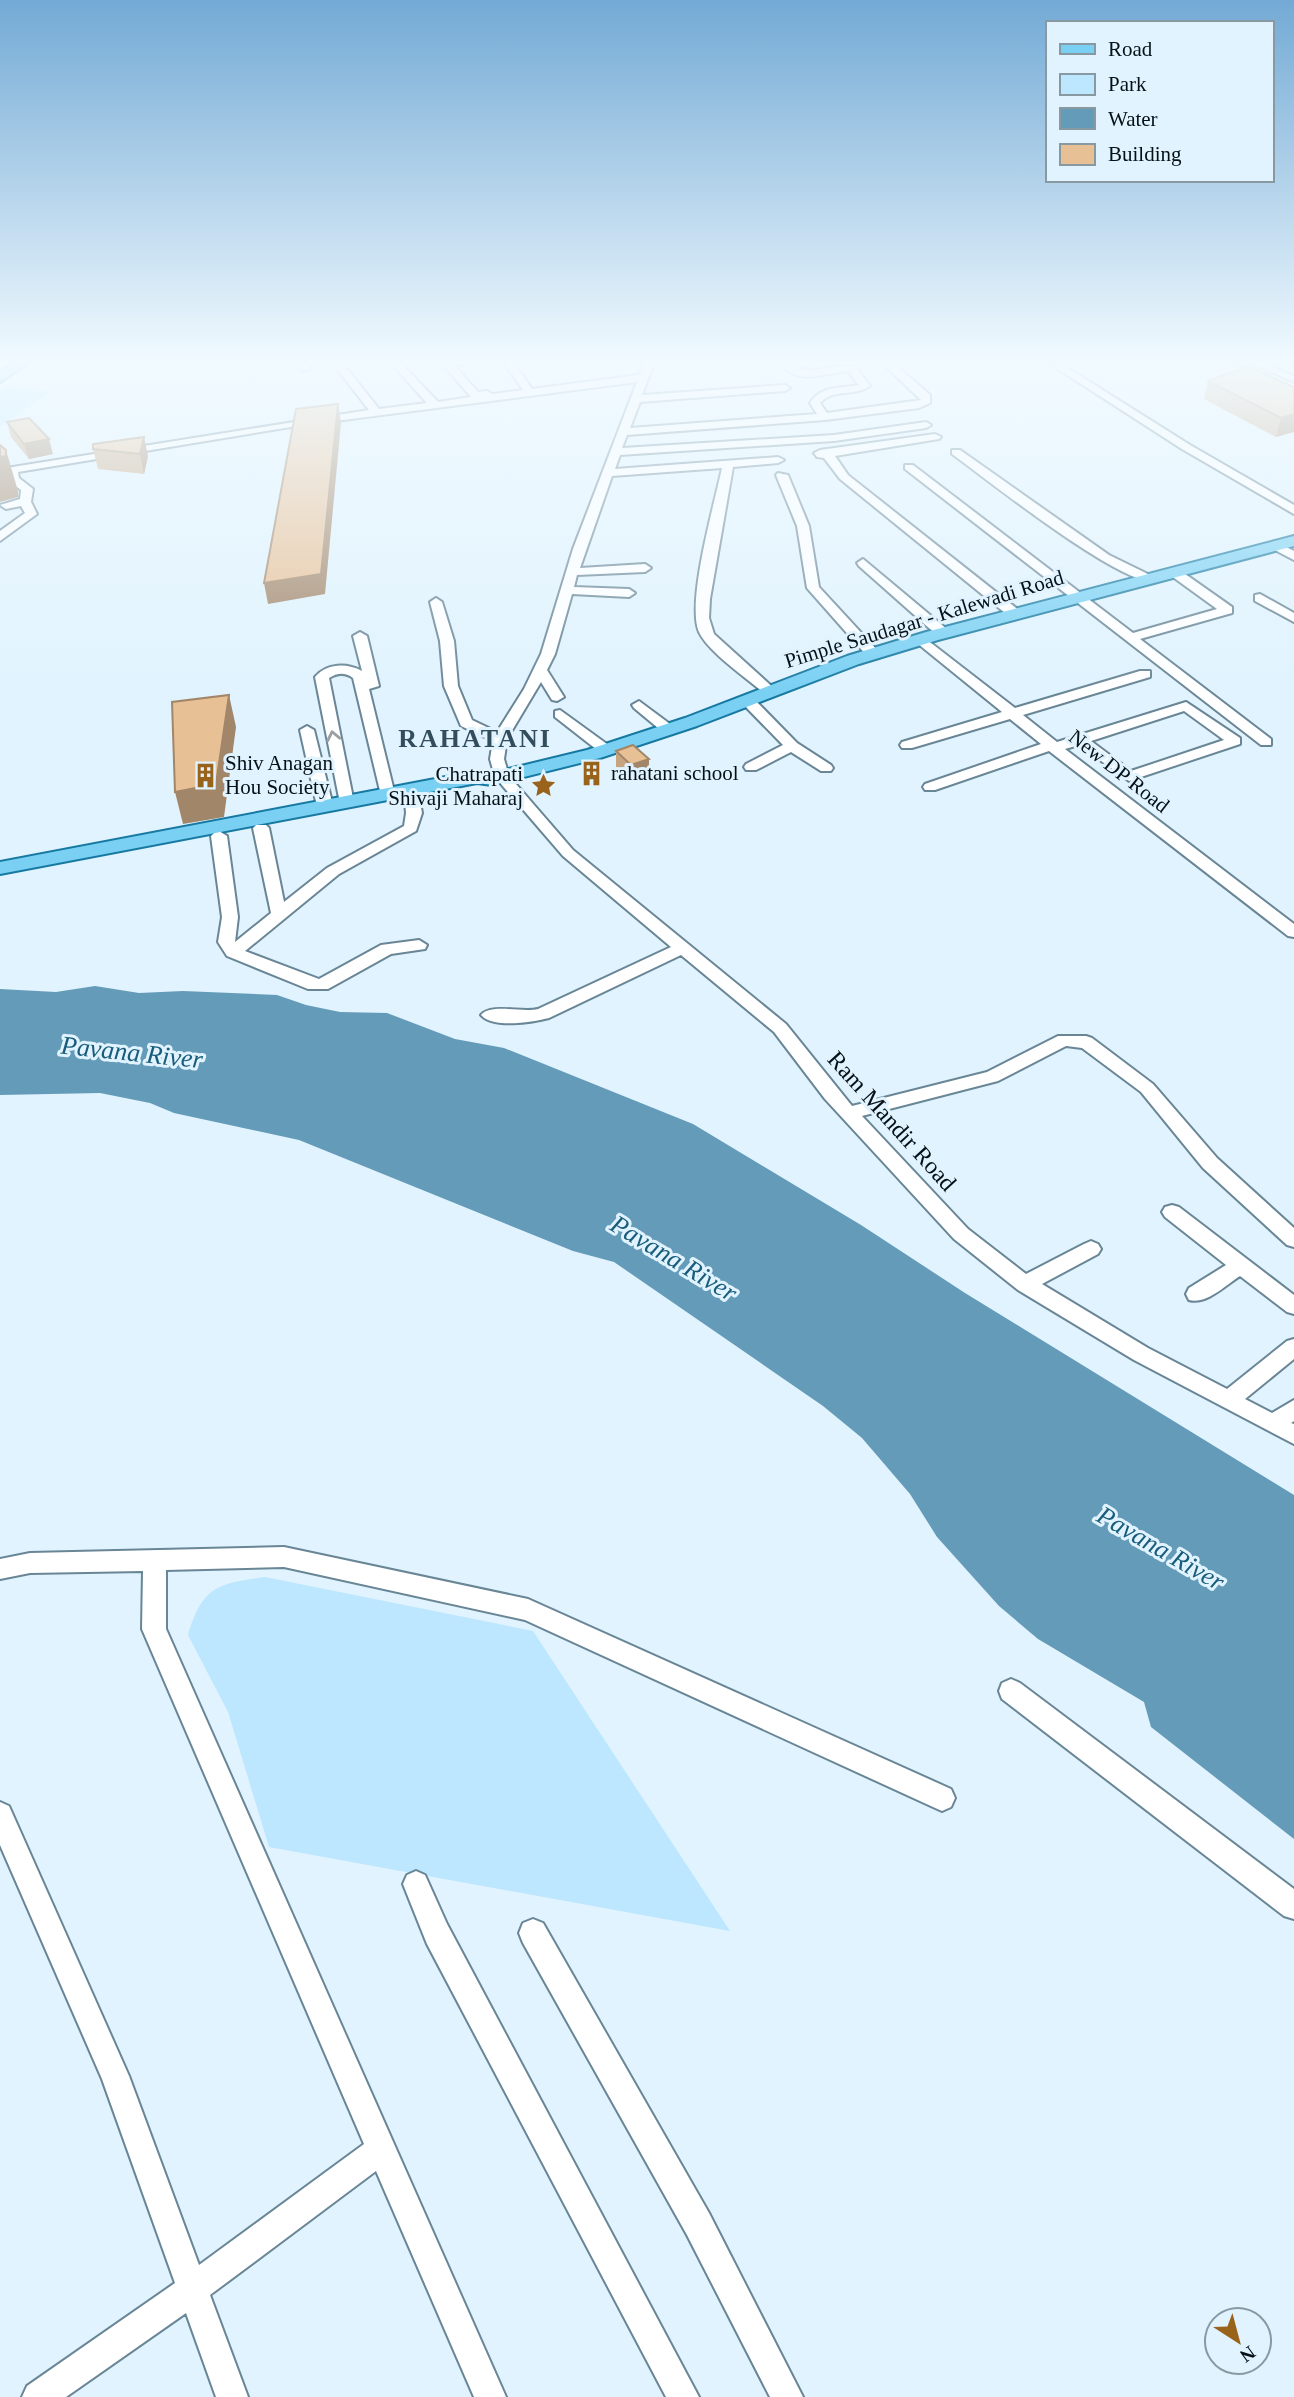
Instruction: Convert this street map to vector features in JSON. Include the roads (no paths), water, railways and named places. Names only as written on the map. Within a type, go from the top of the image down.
[{"type":"main road","name":"Pimple Saudagar - Kalewadi Road","points":[[0,878],[49,863],[326,806],[482,787],[497,778],[606,750],[669,730],[770,691],[922,639],[1294,541]]},
{"type":"main road","name":"Pimple Saudagar - Kalewadi Road","points":[[0,868],[49,863],[219,836],[402,797]]},
{"type":"street","points":[[497,778],[500,739],[548,654],[572,572],[607,473],[622,472]]},
{"type":"street","points":[[726,472],[706,574],[705,628],[712,639],[770,691]]},
{"type":"street","points":[[840,472],[1015,614]]},
{"type":"street","points":[[915,472],[1266,742]]},
{"type":"street","points":[[984,472],[1105,558],[1150,578]]},
{"type":"street","points":[[1229,472],[1294,510]]},
{"type":"street","points":[[0,480],[8,473],[27,489],[25,502],[31,514],[0,537]]},
{"type":"street","points":[[782,475],[803,526],[813,588],[873,654]]},
{"type":"street","points":[[6,505],[25,502]]},
{"type":"street","points":[[1275,545],[1294,556]]},
{"type":"street","points":[[863,563],[943,634]]},
{"type":"street","points":[[572,572],[645,568]]},
{"type":"street","points":[[1129,638],[1227,610],[1174,572]]},
{"type":"street","points":[[567,590],[629,593]]},
{"type":"street","points":[[1260,597],[1294,618]]},
{"type":"street","points":[[436,602],[447,641],[452,690],[466,723],[500,739]]},
{"type":"street","points":[[233,952],[332,871],[411,828],[360,636]]},
{"type":"street","name":"New DP Road","points":[[922,639],[1087,775],[1294,932]]},
{"type":"street","points":[[347,803],[322,677],[329,671],[349,669],[359,676],[402,797]]},
{"type":"street","points":[[540,670],[557,697]]},
{"type":"street","points":[[907,745],[1145,674]]},
{"type":"street","points":[[747,700],[792,746],[827,768]]},
{"type":"street","points":[[639,705],[669,730]]},
{"type":"street","points":[[930,787],[1053,747],[1186,706],[1235,741],[1129,777],[1080,739]]},
{"type":"street","points":[[560,714],[606,750]]},
{"type":"street","points":[[307,730],[326,806]]},
{"type":"street","points":[[751,766],[792,746]]},
{"type":"street","points":[[1087,775],[1114,766]]},
{"type":"street","name":"Ram Mandir Road","points":[[497,778],[568,853],[780,1028],[831,1095],[961,1234],[1025,1284],[1141,1354],[1294,1435]]},
{"type":"street","points":[[261,828],[279,915]]},
{"type":"street","points":[[219,836],[230,917],[226,942],[233,952],[314,985],[322,985],[387,949],[419,945]]},
{"type":"street","points":[[490,1015],[534,1017],[683,948]]},
{"type":"street","points":[[849,1112],[992,1077],[1064,1040],[1086,1042],[1147,1088],[1210,1163],[1294,1240]]},
{"type":"street","points":[[1172,1212],[1294,1306]]},
{"type":"street","points":[[1025,1284],[1091,1249]]},
{"type":"street","points":[[1196,1294],[1241,1265]]},
{"type":"street","points":[[1229,1400],[1294,1347]]},
{"type":"street","points":[[1274,1424],[1294,1409]]},
{"type":"street","points":[[0,1569],[30,1563],[284,1557],[528,1610],[942,1798]]},
{"type":"street","points":[[155,1559],[154,1629],[491,2397]]},
{"type":"street","points":[[1011,1691],[1294,1906]]},
{"type":"street","points":[[0,1815],[115,2076],[232,2397]]},
{"type":"street","points":[[416,1884],[437,1934],[683,2397]]},
{"type":"street","points":[[533,1933],[698,2224],[787,2397]]},
{"type":"street","points":[[38,2397],[193,2289],[382,2149]]},
{"type":"water","name":"Pavana River","points":[[95,986],[139,993],[183,991],[277,995],[340,1012],[387,1013],[455,1039],[504,1048],[693,1124],[861,1225],[965,1293],[1294,1495],[1294,1839],[1151,1727],[1144,1702],[1038,1639],[999,1606],[937,1537],[910,1494],[862,1438],[823,1406],[614,1262],[573,1251],[299,1140],[174,1113],[150,1103],[100,1093],[0,1095],[0,989],[56,992]]},
{"type":"place","name":"rahatani school","points":[[591,773]]},
{"type":"place","name":"Shiv Anagan Hou Society","points":[[205,775]]},
{"type":"place","name":"Chatrapati Shivaji Maharaj","points":[[543,786]]},
{"type":"district","name":"RAHATANI","points":[[475,738]]}]
